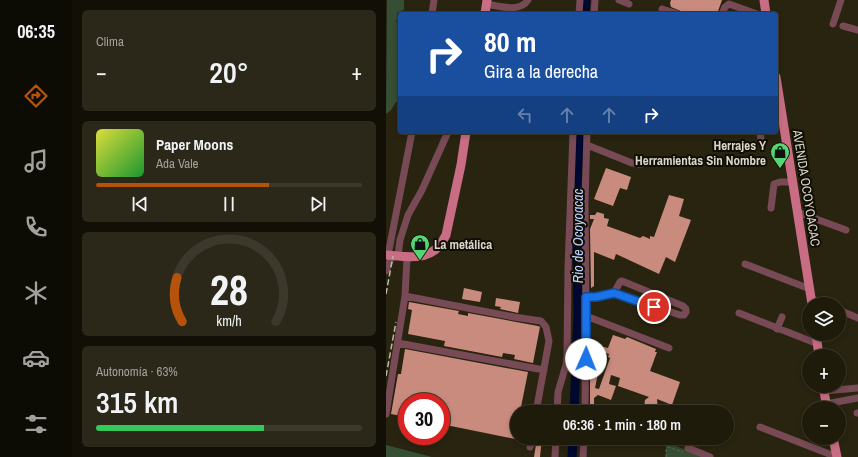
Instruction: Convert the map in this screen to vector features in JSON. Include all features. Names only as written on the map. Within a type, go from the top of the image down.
[{"type":"main road","points":[[764,0],[766,12]]},
{"type":"main road","points":[[485,12],[487,2]]},
{"type":"main road","name":"AVENIDA OCOYOACAC","points":[[778,100],[780,123],[792,182],[811,297]]},
{"type":"main road","points":[[391,256],[408,258],[420,257],[433,252],[444,240],[461,165],[466,134]]},
{"type":"main road","points":[[817,341],[818,349]]},
{"type":"main road","points":[[834,445],[837,457]]},
{"type":"street","points":[[432,12],[434,0]]},
{"type":"street","points":[[487,2],[518,8],[526,4],[528,0]]},
{"type":"street","points":[[580,0],[580,12]]},
{"type":"street","points":[[594,12],[595,0]]},
{"type":"street","points":[[619,0],[629,4]]},
{"type":"street","points":[[832,24],[841,0]]},
{"type":"street","points":[[723,12],[725,7],[730,4],[752,12]]},
{"type":"street","points":[[662,8],[673,12]]},
{"type":"street","points":[[843,26],[858,30]]},
{"type":"street","points":[[391,256],[389,238],[412,134]]},
{"type":"street","points":[[386,271],[391,256],[400,240],[408,215],[422,190],[447,134]]},
{"type":"street","points":[[557,405],[558,392],[566,365],[567,355],[568,268],[573,134]]},
{"type":"street","points":[[585,405],[585,203],[587,134]]},
{"type":"street","points":[[587,145],[632,163],[640,164],[649,162]]},
{"type":"street","points":[[771,208],[774,184],[780,182],[792,182]]},
{"type":"street","points":[[797,212],[846,230]]},
{"type":"street","points":[[386,414],[405,296],[408,258]]},
{"type":"street","points":[[745,264],[811,297]]},
{"type":"street","points":[[586,297],[596,297],[614,293],[680,316],[684,315],[686,312],[686,309],[683,306],[622,281],[614,293]]},
{"type":"street","points":[[405,296],[507,316],[541,321],[546,327],[548,337],[537,405]]},
{"type":"street","points":[[739,313],[818,344]]},
{"type":"street","points":[[846,313],[858,318]]},
{"type":"street","points":[[586,316],[669,348]]},
{"type":"street","points":[[777,328],[782,317]]},
{"type":"street","points":[[398,343],[544,370]]},
{"type":"street","points":[[846,389],[858,388]]},
{"type":"street","points":[[839,393],[840,400],[858,398]]},
{"type":"street","points":[[760,427],[837,457]]},
{"type":"street","points":[[555,457],[556,445]]},
{"type":"street","points":[[583,457],[584,445]]},
{"type":"street","points":[[685,450],[710,457]]},
{"type":"path","points":[[666,457],[666,450],[668,446],[685,450]]},
{"type":"green space","points":[[387,0],[404,0],[404,10],[397,13],[398,18],[396,21],[398,24],[398,99],[391,110],[386,114]]},
{"type":"green space","points":[[386,445],[432,457],[386,457]]},
{"type":"green space","points":[[666,445],[673,445],[704,457],[666,457]]},
{"type":"building","points":[[671,0],[722,0],[718,12],[683,12],[671,7]]},
{"type":"building","points":[[606,168],[631,177],[627,190],[620,188],[613,206],[594,199]]},
{"type":"building","points":[[669,195],[684,199],[679,216],[691,220],[675,262],[666,257],[659,274],[616,254],[614,260],[594,252],[594,286],[591,288],[590,229],[594,219],[590,219],[590,215],[595,215],[597,212],[604,214],[604,218],[609,219],[607,226],[640,238],[643,236],[650,239],[650,236],[654,237]]},
{"type":"building","points":[[464,288],[482,292],[480,302],[462,299]]},
{"type":"building","points":[[496,298],[520,302],[518,313],[500,309],[501,307],[495,306]]},
{"type":"building","points":[[409,302],[459,311],[458,314],[468,316],[468,313],[538,326],[540,327],[533,363],[514,359],[515,355],[503,353],[502,357],[444,346],[445,341],[408,334],[412,310],[408,309]]},
{"type":"building","points":[[613,335],[625,339],[627,337],[656,349],[655,352],[657,352],[650,371],[680,382],[672,405],[657,399],[657,405],[644,405],[645,400],[649,397],[618,386],[620,378],[611,375],[609,384],[616,386],[611,400],[598,395],[594,398],[594,405],[590,405],[590,376],[593,377],[597,368],[599,368],[595,388],[599,389],[610,358],[608,357],[609,354],[600,351],[600,353],[598,352],[597,354],[591,352],[592,344],[608,348]]},
{"type":"building","points":[[405,349],[528,372],[521,405],[510,405],[510,438],[450,426],[450,393],[398,393],[398,415],[391,414],[398,374],[401,374]]},
{"type":"building","points":[[536,445],[541,445],[540,457],[534,457]]},
{"type":"waterway","name":"Rio de Ocoyoacac","points":[[585,12],[586,0]]},
{"type":"waterway","name":"Rio de Ocoyoacac","points":[[574,405],[578,315],[576,198],[580,134]]},
{"type":"waterway","name":"Rio de Ocoyoacac","points":[[572,457],[573,445]]},
{"type":"railway","points":[[386,294],[393,256]]},
{"type":"railway","points":[[386,376],[396,322]]},
{"type":"place","name":"Herrajes Y Herramientas Sin Nombre","points":[[780,169]]},
{"type":"place","name":"La metálica","points":[[420,261]]},
{"type":"route","points":[[586,359],[586,297],[596,297],[614,293],[654,307]]}]
